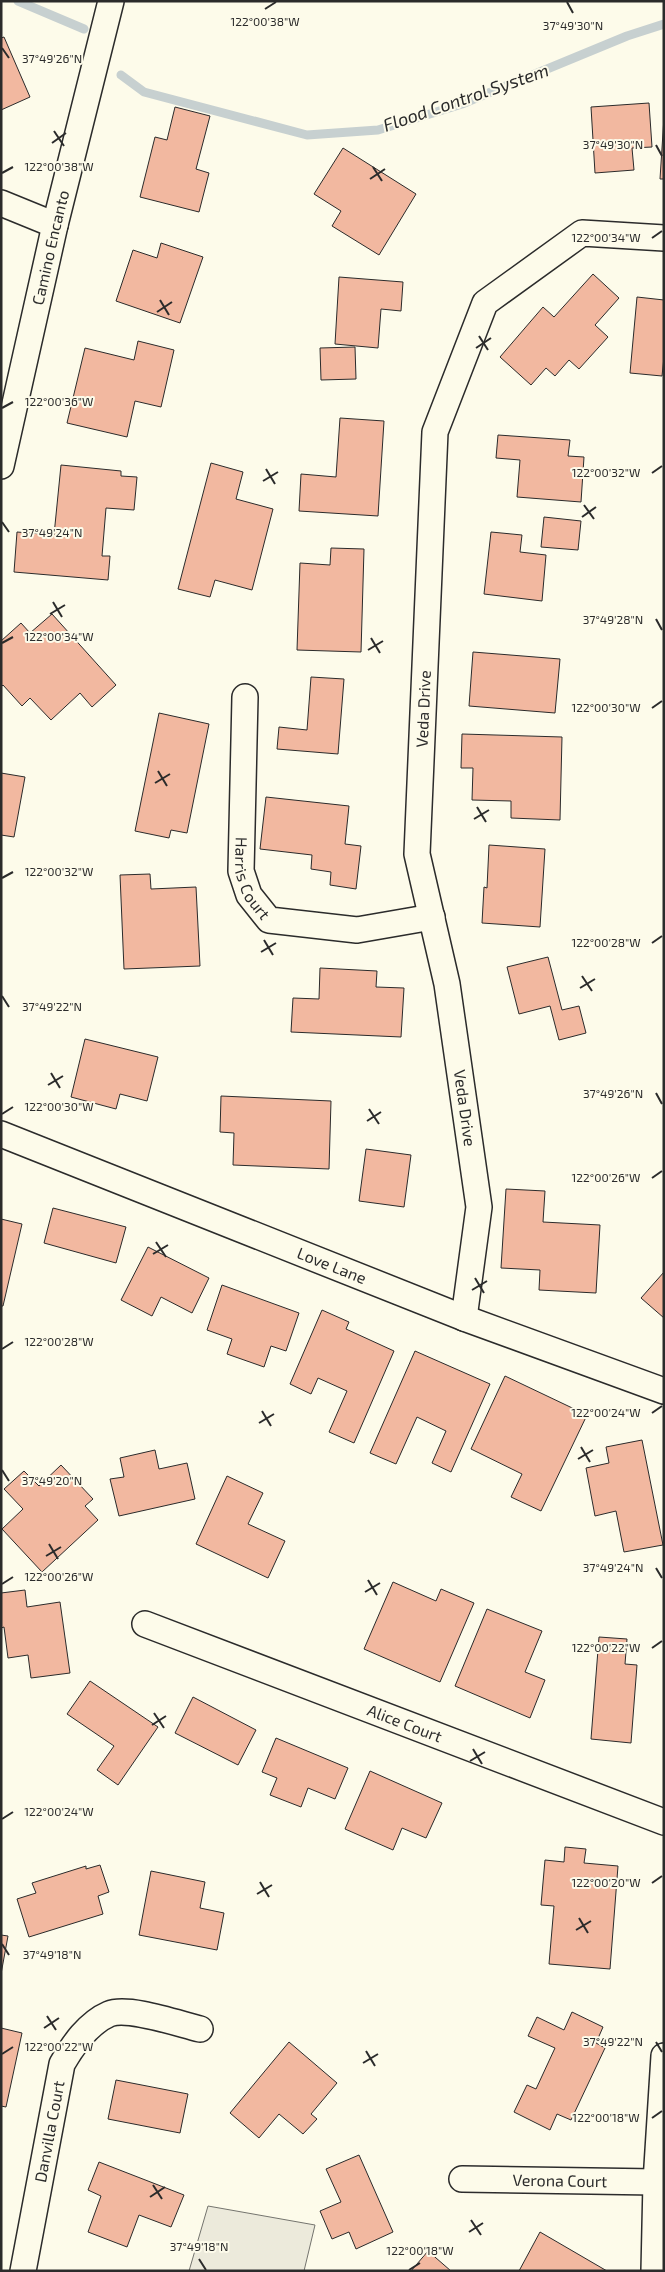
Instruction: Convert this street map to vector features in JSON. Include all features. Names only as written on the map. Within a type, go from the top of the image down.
[{"type":"street","name":"Camino Encanto","points":[[1,466],[55,225],[111,1]]},
{"type":"street","points":[[1,203],[55,225]]},
{"type":"street","name":"Veda Drive","points":[[464,1318],[478,1207],[447,984],[417,854],[435,432],[485,303],[582,233],[664,238]]},
{"type":"street","name":"Harris Court","points":[[245,697],[241,871],[249,895],[269,920],[357,930],[432,917]]},
{"type":"street","name":"Love Lane","points":[[1,1134],[464,1318],[664,1391]]},
{"type":"street","name":"Alice Court","points":[[145,1624],[664,1822]]},
{"type":"street","name":"Danvilla Court","points":[[23,2271],[62,2064],[74,2043],[89,2028],[110,2014],[135,2013],[200,2029]]},
{"type":"street","points":[[654,2271],[656,2182],[664,2056]]},
{"type":"street","name":"Verona Court","points":[[462,2179],[656,2182]]},
{"type":"shaded area","points":[[208,2206],[315,2225],[304,2271],[189,2271]]},
{"type":"building","points":[[4,37],[30,97],[1,110],[1,38]]},
{"type":"building","points":[[649,103],[652,147],[632,148],[634,170],[595,173],[591,107]]},
{"type":"building","points":[[175,107],[210,116],[196,169],[209,173],[199,212],[140,197],[155,137],[167,140]]},
{"type":"building","points":[[664,117],[664,179],[660,179]]},
{"type":"building","points":[[343,148],[416,194],[379,255],[332,226],[341,211],[314,194]]},
{"type":"building","points":[[161,243],[203,257],[180,323],[116,301],[133,250],[157,258]]},
{"type":"building","points":[[593,274],[619,298],[595,325],[608,337],[579,369],[569,360],[555,376],[546,368],[531,385],[500,357],[543,307],[554,317]]},
{"type":"building","points":[[339,277],[403,282],[401,311],[381,309],[378,348],[335,344]]},
{"type":"building","points":[[637,297],[664,300],[662,376],[630,373]]},
{"type":"building","points":[[138,341],[174,350],[161,407],[135,401],[127,437],[67,423],[85,348],[134,360]]},
{"type":"building","points":[[355,347],[356,379],[321,380],[320,348]]},
{"type":"building","points":[[340,418],[384,421],[378,516],[299,511],[301,474],[336,477]]},
{"type":"building","points":[[498,435],[570,440],[568,456],[584,457],[581,502],[517,497],[520,460],[496,458]]},
{"type":"building","points":[[211,463],[243,472],[236,499],[273,509],[252,590],[215,580],[210,597],[178,589]]},
{"type":"building","points":[[61,465],[121,471],[121,476],[137,477],[134,510],[106,508],[102,556],[110,556],[108,580],[14,572],[17,532],[54,535]]},
{"type":"building","points":[[544,517],[581,521],[578,550],[541,547]]},
{"type":"building","points":[[491,532],[522,535],[520,552],[546,555],[542,601],[484,594]]},
{"type":"building","points":[[331,548],[364,549],[361,652],[297,650],[300,563],[330,565]]},
{"type":"building","points":[[52,614],[116,685],[92,707],[80,693],[51,720],[30,698],[22,706],[3,685],[1,687],[1,641],[21,623],[30,633]]},
{"type":"building","points":[[473,652],[560,659],[555,713],[469,706]]},
{"type":"building","points":[[311,677],[344,679],[338,754],[277,749],[279,727],[307,730]]},
{"type":"building","points":[[159,713],[209,724],[187,833],[171,830],[169,838],[135,831]]},
{"type":"building","points":[[462,734],[562,737],[560,820],[511,818],[511,801],[472,800],[473,768],[461,768]]},
{"type":"building","points":[[1,773],[25,777],[14,837],[1,835]]},
{"type":"building","points":[[266,797],[349,806],[345,844],[361,846],[356,889],[330,885],[331,872],[311,869],[312,855],[260,849]]},
{"type":"building","points":[[489,845],[545,849],[540,927],[482,923],[484,887],[487,888]]},
{"type":"building","points":[[150,874],[151,889],[196,887],[200,966],[124,969],[120,875]]},
{"type":"building","points":[[548,957],[562,1010],[579,1006],[586,1033],[559,1040],[550,1006],[519,1014],[507,967]]},
{"type":"building","points":[[320,968],[377,971],[376,987],[404,988],[401,1037],[291,1032],[293,998],[319,999]]},
{"type":"building","points":[[85,1039],[158,1057],[147,1101],[120,1094],[116,1109],[71,1097]]},
{"type":"building","points":[[221,1096],[331,1101],[329,1169],[233,1165],[234,1133],[220,1132]]},
{"type":"building","points":[[366,1149],[411,1155],[404,1207],[359,1201]]},
{"type":"building","points":[[506,1189],[545,1191],[543,1222],[600,1225],[596,1293],[539,1290],[540,1270],[501,1268]]},
{"type":"building","points":[[53,1208],[126,1227],[116,1263],[44,1243]]},
{"type":"building","points":[[1,1219],[22,1224],[3,1306],[1,1306]]},
{"type":"building","points":[[148,1247],[209,1278],[192,1313],[161,1297],[152,1316],[121,1300]]},
{"type":"building","points":[[664,1272],[664,1318],[641,1298]]},
{"type":"building","points":[[222,1285],[299,1313],[286,1351],[271,1346],[264,1367],[227,1354],[232,1339],[207,1330]]},
{"type":"building","points":[[322,1310],[349,1322],[346,1329],[394,1351],[354,1443],[329,1432],[347,1391],[318,1378],[311,1394],[290,1384]]},
{"type":"building","points":[[415,1351],[490,1384],[451,1472],[432,1463],[446,1431],[417,1417],[396,1464],[370,1453]]},
{"type":"building","points":[[505,1376],[587,1415],[541,1511],[511,1497],[522,1474],[471,1449]]},
{"type":"building","points":[[642,1440],[663,1545],[624,1552],[616,1511],[595,1516],[586,1468],[609,1463],[606,1447]]},
{"type":"building","points":[[155,1450],[159,1469],[187,1463],[195,1499],[119,1516],[110,1479],[124,1477],[120,1458]]},
{"type":"building","points":[[61,1465],[93,1499],[85,1506],[98,1520],[42,1572],[2,1529],[23,1509],[4,1489],[24,1471],[39,1486]]},
{"type":"building","points":[[227,1476],[263,1493],[248,1524],[285,1541],[268,1578],[196,1544]]},
{"type":"building","points":[[393,1582],[436,1601],[441,1589],[474,1603],[440,1682],[364,1649]]},
{"type":"building","points":[[25,1590],[27,1607],[60,1602],[70,1673],[31,1678],[28,1655],[8,1658],[4,1627],[1,1628],[1,1593]]},
{"type":"building","points":[[487,1609],[542,1631],[525,1672],[545,1680],[530,1718],[455,1686]]},
{"type":"building","points":[[599,1637],[627,1639],[625,1664],[637,1665],[631,1743],[591,1739]]},
{"type":"building","points":[[90,1681],[158,1727],[118,1785],[97,1770],[114,1746],[67,1714]]},
{"type":"building","points":[[193,1697],[256,1730],[238,1765],[175,1733]]},
{"type":"building","points":[[276,1738],[348,1768],[335,1799],[308,1788],[301,1807],[270,1795],[277,1778],[262,1772]]},
{"type":"building","points":[[370,1771],[442,1803],[426,1838],[402,1828],[393,1850],[345,1829]]},
{"type":"building","points":[[565,1847],[586,1849],[584,1863],[618,1866],[610,1969],[549,1964],[554,1906],[541,1905],[545,1860],[564,1862]]},
{"type":"building","points":[[100,1865],[109,1892],[98,1896],[103,1914],[29,1937],[17,1899],[36,1893],[32,1883],[86,1866],[86,1869]]},
{"type":"building","points":[[151,1871],[205,1882],[200,1908],[224,1913],[217,1950],[139,1935]]},
{"type":"building","points":[[1,1935],[8,1936],[1,1974]]},
{"type":"building","points":[[572,2012],[603,2027],[596,2043],[605,2048],[571,2120],[557,2114],[550,2130],[514,2112],[527,2085],[536,2089],[555,2048],[528,2036],[537,2017],[564,2030]]},
{"type":"building","points":[[1,2028],[22,2033],[6,2107],[1,2106]]},
{"type":"building","points":[[289,2042],[337,2083],[311,2114],[317,2119],[303,2134],[279,2114],[259,2138],[230,2113]]},
{"type":"building","points":[[116,2080],[188,2094],[180,2133],[108,2119]]},
{"type":"building","points":[[359,2155],[393,2232],[356,2249],[349,2232],[332,2239],[320,2211],[341,2202],[326,2169]]},
{"type":"building","points":[[99,2162],[184,2195],[171,2227],[139,2215],[127,2247],[88,2232],[101,2196],[88,2190]]},
{"type":"building","points":[[540,2232],[607,2271],[519,2271]]},
{"type":"building","points":[[428,2251],[451,2271],[411,2271]]},
{"type":"waterway","name":"Flood Control System","points":[[18,1],[84,29]]},
{"type":"waterway","name":"Flood Control System","points":[[121,75],[144,92],[307,135],[378,130],[462,104],[627,36],[664,24]]}]
